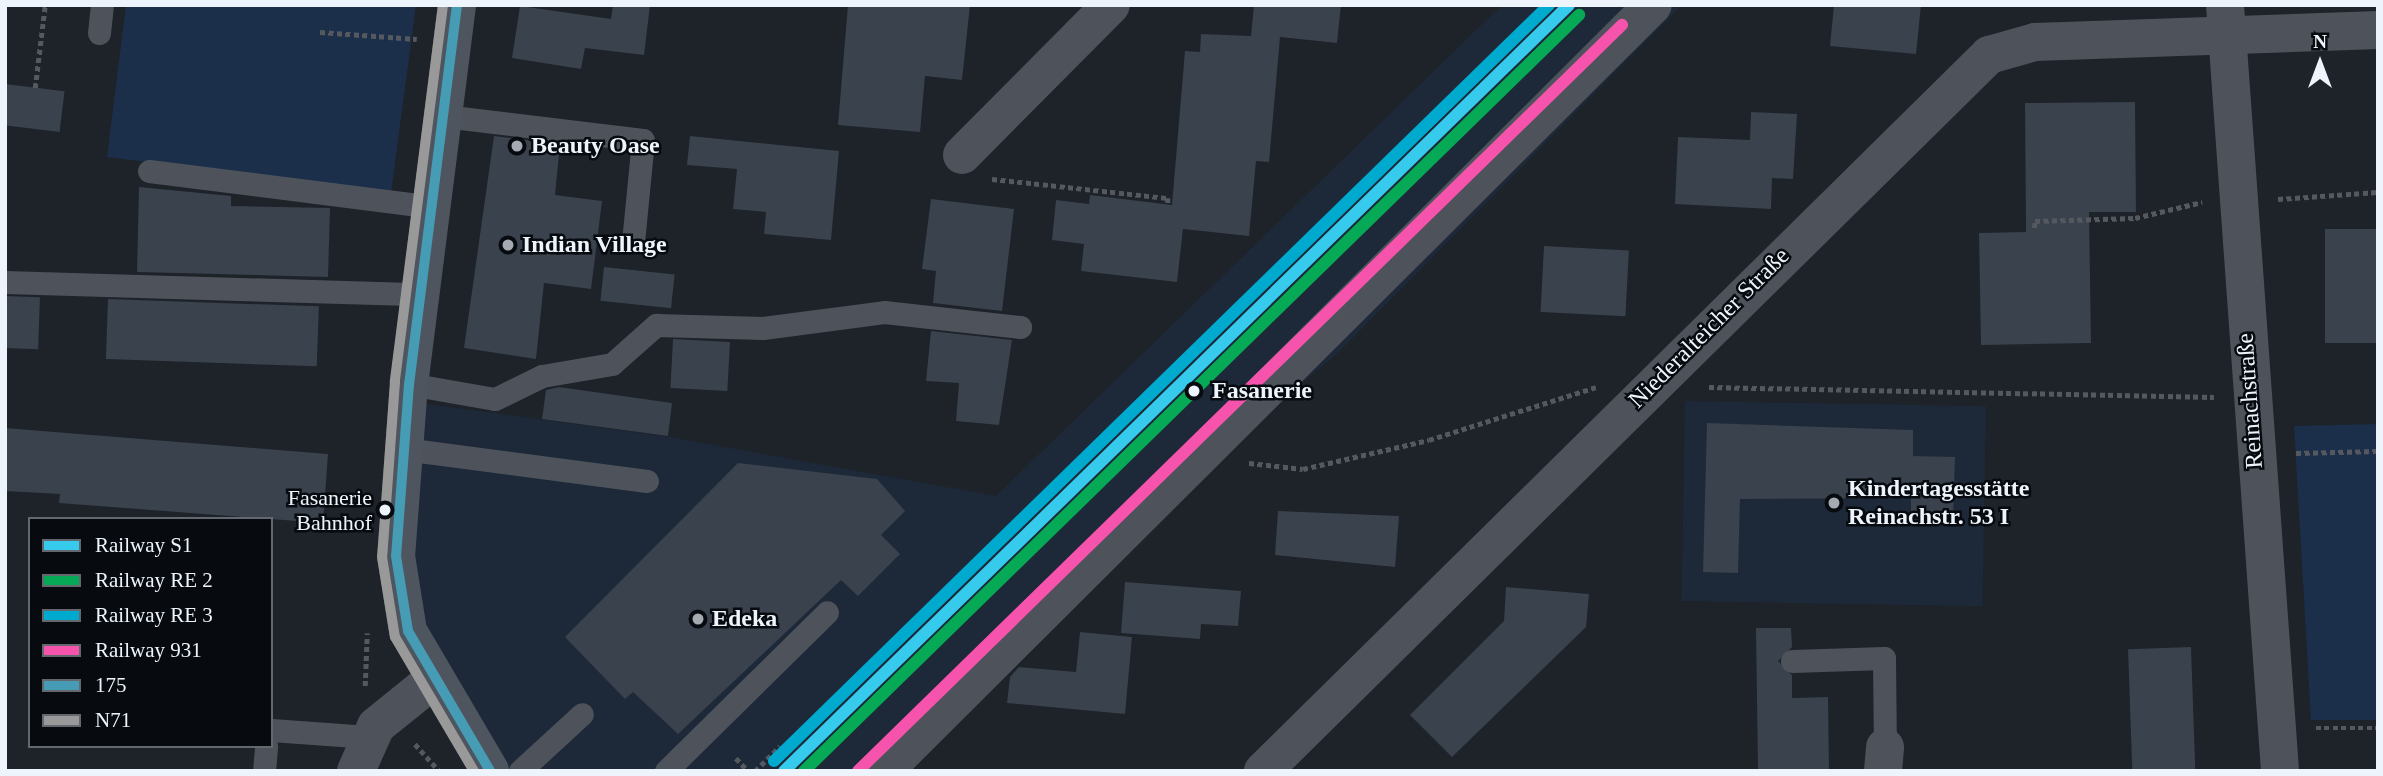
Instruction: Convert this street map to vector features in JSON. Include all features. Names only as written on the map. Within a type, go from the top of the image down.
[{"type":"main road","points":[[455,24],[410,384],[396,556],[408,631],[433,680],[490,771]]},
{"type":"street","points":[[962,155],[1111,5]]},
{"type":"street","points":[[884,771],[1204,449],[1654,5]]},
{"type":"street","name":"Niederalteicher Straße","points":[[1262,771],[1989,55],[2035,42],[2225,18],[2378,30]]},
{"type":"street","name":"Reinachstraße","points":[[2225,18],[2235,201],[2280,771]]},
{"type":"street","points":[[370,741],[433,680]]},
{"type":"lane","points":[[99,33],[102,5]]},
{"type":"lane","points":[[444,116],[643,141],[633,242]]},
{"type":"lane","points":[[149,171],[432,207]]},
{"type":"lane","points":[[5,282],[420,294]]},
{"type":"lane","points":[[410,384],[495,399],[542,376],[612,364],[656,325],[763,328],[884,312],[1020,327]]},
{"type":"lane","points":[[404,449],[647,481]]},
{"type":"lane","points":[[666,771],[827,612]]},
{"type":"lane","points":[[1792,661],[1884,659],[1884,759]]},
{"type":"lane","points":[[520,771],[582,714]]},
{"type":"lane","points":[[273,730],[370,741]]},
{"type":"lane","points":[[264,771],[266,748]]},
{"type":"path","points":[[35,88],[45,5]]},
{"type":"path","points":[[320,32],[455,24]]},
{"type":"path","points":[[962,155],[986,179],[1138,198],[1168,198],[1168,205]]},
{"type":"path","points":[[2034,229],[2035,221],[2135,218],[2181,202],[2378,192]]},
{"type":"path","points":[[1204,449],[1240,462],[1303,469],[1429,440],[1617,382],[1652,386],[2250,398]]},
{"type":"path","points":[[2254,455],[2378,451]]},
{"type":"path","points":[[366,619],[362,681],[370,741]]},
{"type":"path","points":[[2278,728],[2378,728]]},
{"type":"path","points":[[755,771],[780,747]]},
{"type":"path","points":[[736,758],[748,771]]},
{"type":"shaded area","points":[[126,5],[416,5],[391,193],[107,157]]},
{"type":"shaded area","points":[[1502,5],[1682,5],[1337,354],[1199,468],[904,771],[486,771],[409,586],[420,403],[670,437],[996,496]]},
{"type":"shaded area","name":"Kindertagesstätte Reinachstr. 53 I","points":[[1685,401],[1986,406],[1982,606],[1682,601]]},
{"type":"shaded area","points":[[2378,424],[2378,720],[2311,720],[2294,426]]},
{"type":"building","points":[[613,5],[650,5],[644,55],[585,48],[581,69],[512,58],[520,6],[611,19]]},
{"type":"building","points":[[848,5],[970,5],[962,80],[925,76],[920,132],[838,125]]},
{"type":"building","points":[[1254,5],[1341,5],[1337,43],[1280,37],[1269,162],[1256,161],[1249,236],[1183,229],[1177,282],[1081,271],[1084,244],[1052,240],[1056,200],[1089,204],[1090,195],[1172,205],[1185,51],[1200,52],[1201,34],[1251,36]]},
{"type":"building","points":[[1834,5],[1921,5],[1916,54],[1830,46]]},
{"type":"building","points":[[5,84],[65,91],[60,132],[5,125]]},
{"type":"building","points":[[2135,102],[2136,212],[2089,212],[2091,343],[1981,345],[1979,233],[2026,232],[2025,103]]},
{"type":"building","points":[[1751,112],[1797,114],[1793,179],[1772,178],[1771,209],[1675,204],[1678,137],[1750,140]]},
{"type":"building","points":[[494,136],[560,144],[555,195],[602,201],[591,289],[544,283],[536,359],[464,348]]},
{"type":"building","points":[[690,136],[839,151],[831,240],[764,234],[766,212],[733,209],[737,169],[687,165]]},
{"type":"building","points":[[139,187],[231,196],[231,206],[330,208],[328,277],[137,272]]},
{"type":"building","points":[[931,199],[1014,209],[1002,311],[933,303],[936,271],[922,269]]},
{"type":"building","points":[[2325,229],[2378,229],[2378,343],[2325,343]]},
{"type":"building","points":[[1544,246],[1629,250],[1625,316],[1541,312]]},
{"type":"building","points":[[604,267],[675,274],[671,308],[600,301]]},
{"type":"building","points":[[5,296],[40,297],[38,349],[5,348]]},
{"type":"building","points":[[108,299],[319,306],[317,366],[106,359]]},
{"type":"building","points":[[931,331],[1012,340],[999,425],[956,421],[959,383],[926,381]]},
{"type":"building","points":[[673,339],[730,342],[727,391],[670,388]]},
{"type":"building","points":[[559,387],[672,403],[668,436],[542,419],[546,390]]},
{"type":"building","points":[[1707,423],[1913,430],[1913,456],[1955,457],[1953,520],[1911,518],[1911,498],[1740,499],[1738,573],[1703,572]]},
{"type":"building","points":[[5,428],[328,454],[323,523],[273,519],[273,517],[59,503],[60,494],[5,491]]},
{"type":"building","points":[[738,463],[877,479],[905,511],[881,535],[900,554],[858,596],[841,580],[678,734],[633,692],[625,699],[565,637]]},
{"type":"building","points":[[1278,511],[1399,516],[1395,567],[1275,555]]},
{"type":"building","points":[[1125,582],[1241,591],[1238,626],[1201,624],[1200,639],[1121,633]]},
{"type":"building","points":[[1506,587],[1589,594],[1586,627],[1452,757],[1410,715],[1504,621]]},
{"type":"building","points":[[1756,628],[1791,628],[1792,647],[1778,661],[1792,675],[1792,698],[1828,697],[1829,771],[1758,771]]},
{"type":"building","points":[[1080,632],[1132,637],[1125,714],[1007,703],[1010,677],[1019,667],[1076,672]]},
{"type":"building","points":[[2191,647],[2195,771],[2132,771],[2128,649]]},
{"type":"rail line","name":"S1","points":[[784,771],[1569,5]]},
{"type":"rail line","name":"931","points":[[858,771],[1622,25]]},
{"type":"transit line","name":"N71","points":[[443,5],[395,382],[382,557],[395,637],[474,771]]},
{"type":"transit line","name":"175","points":[[457,5],[409,384],[396,556],[408,631],[490,771]]},
{"type":"transit line","points":[[774,761],[1549,5]]},
{"type":"transit line","points":[[804,771],[1579,15]]},
{"type":"place","name":"Beauty Oase","points":[[517,146]]},
{"type":"place","name":"Indian Village","points":[[508,245]]},
{"type":"place","name":"Fasanerie","points":[[1194,391]]},
{"type":"place","name":"Kindertagesstätte Reinachstr. 53 I","points":[[1834,503]]},
{"type":"place","name":"Fasanerie Bahnhof","points":[[385,510]]},
{"type":"place","name":"Edeka","points":[[698,619]]}]
